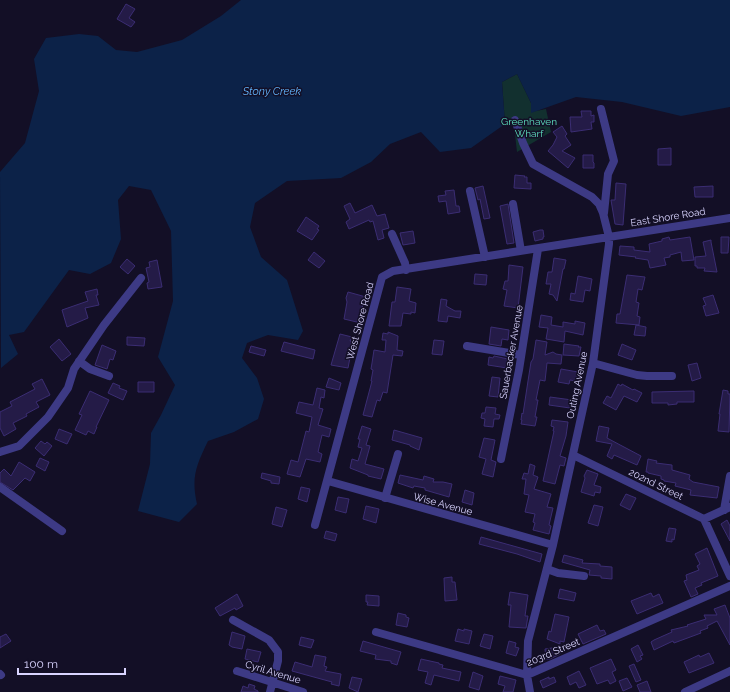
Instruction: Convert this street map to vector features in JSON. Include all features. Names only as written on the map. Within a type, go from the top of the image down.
[{"type":"street","points":[[600,109],[614,161],[608,174],[604,213]]},
{"type":"street","name":"Outing Avenue","points":[[515,120],[523,143],[534,164],[592,197],[599,204],[604,213],[609,237],[605,279],[593,363],[553,545],[528,641],[527,675],[530,692]]},
{"type":"street","points":[[470,191],[485,257]]},
{"type":"street","points":[[513,204],[521,251]]},
{"type":"street","name":"East Shore Road","points":[[609,237],[730,218]]},
{"type":"street","points":[[392,234],[405,263],[406,270]]},
{"type":"street","name":"West Shore Road","points":[[315,525],[382,276],[393,271],[609,237]]},
{"type":"street","name":"Sauerbacker Avenue","points":[[502,459],[521,356],[538,248]]},
{"type":"street","points":[[0,452],[19,446],[48,417],[68,388],[74,369],[104,325],[141,278]]},
{"type":"street","points":[[467,346],[521,356]]},
{"type":"street","points":[[79,362],[90,369],[109,376]]},
{"type":"street","points":[[593,363],[637,375],[672,376]]},
{"type":"street","points":[[385,498],[398,454]]},
{"type":"street","name":"202nd Street","points":[[573,455],[704,520]]},
{"type":"street","points":[[730,476],[727,508],[704,520],[730,576]]},
{"type":"street","name":"Wise Avenue","points":[[328,481],[553,545]]},
{"type":"street","points":[[0,487],[62,531]]},
{"type":"street","points":[[547,569],[558,573],[584,576]]},
{"type":"street","name":"203rd Street","points":[[376,632],[527,675],[730,586]]},
{"type":"street","points":[[233,620],[269,640],[278,652],[270,692]]},
{"type":"street","name":"Cyril Avenue","points":[[237,671],[303,692]]},
{"type":"street","points":[[685,692],[730,671]]},
{"type":"green space","name":"Greenhaven Wharf","points":[[517,74],[531,103],[531,112],[546,109],[551,132],[517,152],[514,126],[505,124],[502,82]]},
{"type":"water","name":"Stony Creek","points":[[241,0],[730,0],[730,107],[681,116],[622,102],[576,97],[531,113],[531,103],[517,74],[502,82],[505,124],[471,148],[440,152],[421,132],[390,144],[371,162],[341,178],[287,181],[255,203],[250,227],[261,257],[287,280],[303,331],[298,340],[268,335],[247,343],[242,358],[257,378],[264,399],[258,419],[234,432],[208,441],[200,458],[196,472],[194,486],[197,504],[179,522],[138,511],[150,464],[151,433],[175,385],[158,357],[173,301],[171,231],[151,190],[129,186],[118,200],[121,239],[111,263],[90,274],[69,270],[24,332],[9,335],[18,354],[1,368],[0,172],[25,143],[39,91],[34,59],[46,38],[79,34],[98,36],[116,50],[137,52],[182,40],[221,16]]},
{"type":"building","points":[[126,4],[135,9],[129,18],[135,22],[131,27],[117,19]]},
{"type":"building","points":[[581,111],[591,111],[591,116],[594,115],[594,122],[591,122],[592,129],[571,132],[570,117],[582,117]]},
{"type":"building","points":[[562,126],[567,134],[565,136],[571,145],[562,151],[575,158],[568,168],[548,151],[557,137],[553,132]]},
{"type":"building","points":[[671,148],[671,165],[658,165],[658,149]]},
{"type":"building","points":[[583,155],[593,155],[594,168],[583,168]]},
{"type":"building","points":[[515,175],[527,177],[527,183],[531,183],[531,189],[514,188]]},
{"type":"building","points":[[616,183],[626,184],[623,225],[615,224],[611,200],[615,200]]},
{"type":"building","points":[[483,186],[490,218],[484,219],[480,199],[478,200],[475,188]]},
{"type":"building","points":[[713,186],[713,197],[695,197],[694,187]]},
{"type":"building","points":[[454,190],[456,206],[459,206],[460,212],[448,214],[446,201],[439,202],[438,196],[446,195],[445,191]]},
{"type":"building","points":[[350,203],[355,213],[372,205],[377,216],[385,214],[389,228],[382,230],[384,238],[378,240],[373,221],[370,222],[369,220],[349,229],[346,222],[350,219],[344,206]]},
{"type":"building","points":[[508,204],[514,243],[507,244],[500,206]]},
{"type":"building","points":[[306,217],[319,226],[317,229],[319,230],[312,240],[297,231]]},
{"type":"building","points":[[543,230],[544,237],[543,239],[535,241],[533,232]]},
{"type":"building","points":[[413,231],[415,243],[403,245],[400,233]]},
{"type":"building","points":[[669,237],[670,240],[690,237],[694,260],[682,261],[681,252],[664,258],[666,265],[650,268],[648,260],[619,255],[620,246],[634,247],[634,250],[650,252],[649,244],[662,241],[662,239]]},
{"type":"building","points":[[721,237],[729,237],[728,253],[721,253]]},
{"type":"building","points":[[711,240],[717,272],[704,271],[705,268],[697,268],[697,266],[695,266],[695,257],[706,256],[703,242]]},
{"type":"building","points":[[314,252],[325,261],[319,268],[308,260]]},
{"type":"building","points":[[554,258],[566,260],[557,301],[553,295],[549,294],[551,284],[546,284],[548,272],[552,272]]},
{"type":"building","points":[[127,259],[135,266],[128,274],[120,267]]},
{"type":"building","points":[[157,260],[162,287],[148,289],[147,283],[149,282],[146,268],[150,267],[149,262]]},
{"type":"building","points":[[509,265],[523,267],[518,308],[504,306],[507,290],[503,289],[505,281],[508,281]]},
{"type":"building","points":[[475,274],[487,275],[486,285],[474,284]]},
{"type":"building","points":[[627,275],[645,277],[642,290],[638,289],[636,302],[639,303],[637,316],[640,317],[639,325],[616,323],[617,314],[620,314]]},
{"type":"building","points":[[578,276],[592,279],[590,291],[585,290],[583,302],[570,300],[571,293],[575,294]]},
{"type":"building","points":[[397,287],[411,289],[409,301],[416,303],[415,313],[403,313],[401,326],[389,326],[392,302],[395,302]]},
{"type":"building","points":[[97,289],[98,295],[96,295],[99,305],[85,308],[88,318],[67,327],[62,310],[88,301],[85,292]]},
{"type":"building","points":[[348,292],[366,297],[360,313],[363,314],[361,323],[344,319]]},
{"type":"building","points":[[713,295],[719,313],[706,316],[703,306],[706,305],[703,298]]},
{"type":"building","points":[[441,299],[447,300],[446,306],[455,311],[461,311],[460,318],[448,316],[447,322],[438,321]]},
{"type":"building","points":[[541,315],[552,317],[551,325],[563,327],[563,322],[575,324],[575,321],[585,323],[583,335],[565,331],[564,342],[546,339],[548,328],[539,327]]},
{"type":"building","points":[[636,325],[646,327],[645,336],[634,335]]},
{"type":"building","points":[[491,327],[509,330],[508,340],[502,339],[501,346],[489,344]]},
{"type":"building","points":[[388,332],[398,336],[397,350],[403,351],[402,356],[393,355],[387,393],[383,392],[380,401],[377,400],[372,417],[363,415],[372,381],[373,370],[371,369],[374,350],[385,352],[386,340],[382,340],[383,333],[388,334]]},
{"type":"building","points":[[340,334],[352,337],[350,341],[353,342],[348,368],[331,365]]},
{"type":"building","points":[[127,337],[145,338],[144,346],[127,345]]},
{"type":"building","points":[[59,339],[71,354],[62,361],[50,347]]},
{"type":"building","points":[[434,340],[444,341],[442,355],[432,354]]},
{"type":"building","points":[[536,340],[547,342],[545,355],[553,352],[562,355],[561,364],[547,363],[545,381],[540,380],[536,400],[538,400],[535,426],[521,424],[521,420]]},
{"type":"building","points":[[284,342],[315,350],[313,359],[281,351]]},
{"type":"building","points":[[564,344],[581,347],[579,356],[563,355]]},
{"type":"building","points":[[622,344],[636,350],[632,360],[618,355]]},
{"type":"building","points":[[102,345],[116,351],[113,360],[110,359],[107,369],[95,365]]},
{"type":"building","points":[[251,346],[266,350],[264,356],[249,352]]},
{"type":"building","points":[[494,356],[508,359],[507,368],[488,365],[489,357],[493,358]]},
{"type":"building","points":[[697,363],[701,378],[692,381],[688,365]]},
{"type":"building","points":[[561,369],[578,372],[576,381],[570,380],[569,384],[558,382]]},
{"type":"building","points":[[492,377],[500,378],[498,397],[489,396]]},
{"type":"building","points":[[329,378],[341,383],[339,390],[326,387]]},
{"type":"building","points":[[42,379],[50,395],[36,402],[39,407],[26,414],[27,416],[13,423],[16,429],[4,436],[0,428],[0,412],[12,406],[10,402],[35,389],[32,384]]},
{"type":"building","points":[[138,382],[154,382],[154,392],[138,392]]},
{"type":"building","points":[[113,383],[120,386],[119,388],[127,391],[123,400],[108,393]]},
{"type":"building","points":[[618,384],[621,386],[622,384],[642,393],[637,402],[624,396],[616,410],[603,403],[607,396],[611,398]]},
{"type":"building","points":[[317,388],[325,390],[324,398],[321,397],[319,408],[323,409],[318,425],[331,429],[329,437],[322,435],[318,452],[322,454],[320,462],[306,459],[300,477],[287,474],[291,460],[298,462],[306,431],[309,432],[312,417],[296,413],[299,402],[313,405]]},
{"type":"building","points":[[723,390],[728,391],[728,394],[730,394],[729,432],[718,431]]},
{"type":"building","points":[[90,391],[109,400],[94,434],[88,431],[86,435],[75,430],[82,415],[79,414]]},
{"type":"building","points":[[694,391],[694,402],[677,402],[677,404],[668,405],[668,403],[652,403],[652,392]]},
{"type":"building","points":[[550,397],[572,400],[570,408],[549,405]]},
{"type":"building","points":[[486,407],[496,408],[495,414],[500,415],[499,419],[494,419],[493,427],[484,426],[485,419],[481,418],[482,413],[485,413]]},
{"type":"building","points":[[552,420],[568,422],[566,436],[560,456],[566,458],[564,466],[560,465],[555,484],[543,481],[554,431],[554,427],[551,426]]},
{"type":"building","points":[[362,426],[371,429],[366,445],[370,446],[365,464],[384,469],[381,479],[368,476],[350,468],[352,459],[358,461],[362,448],[358,447],[360,439],[358,439]]},
{"type":"building","points":[[599,426],[609,428],[607,438],[641,456],[637,465],[614,455],[612,459],[607,456],[612,444],[596,441]]},
{"type":"building","points":[[59,429],[72,434],[67,444],[55,439]]},
{"type":"building","points":[[394,430],[422,438],[419,450],[410,445],[392,440]]},
{"type":"building","points":[[484,438],[495,440],[491,460],[496,462],[493,477],[482,474],[486,459],[479,457]]},
{"type":"building","points":[[41,441],[45,444],[47,442],[52,446],[44,456],[35,448]]},
{"type":"building","points":[[40,458],[49,462],[45,471],[36,466]]},
{"type":"building","points":[[648,459],[657,461],[656,463],[672,465],[672,470],[690,475],[689,479],[693,482],[719,487],[717,498],[690,495],[691,490],[675,486],[676,483],[664,481],[661,479],[661,476],[646,472]]},
{"type":"building","points":[[19,462],[35,472],[30,481],[25,478],[13,490],[0,482],[0,473],[4,469],[11,476]]},
{"type":"building","points":[[530,464],[535,466],[533,475],[538,477],[534,489],[551,494],[547,507],[553,508],[549,525],[551,526],[549,534],[533,530],[535,514],[525,512],[529,495],[524,494],[526,479],[522,479],[524,473],[528,474]]},
{"type":"building","points":[[587,470],[598,474],[594,485],[601,487],[600,493],[595,492],[594,496],[581,492],[585,478],[584,476]]},
{"type":"building","points":[[262,473],[280,477],[279,484],[271,483],[271,481],[261,478]]},
{"type":"building","points":[[400,475],[423,480],[424,476],[434,479],[433,482],[452,484],[449,497],[425,490],[425,488],[414,486],[413,488],[398,483]]},
{"type":"building","points":[[301,487],[310,489],[307,502],[298,499]]},
{"type":"building","points":[[465,490],[474,493],[472,505],[462,502]]},
{"type":"building","points":[[626,494],[636,498],[630,510],[620,505]]},
{"type":"building","points":[[338,497],[349,499],[346,513],[335,510]]},
{"type":"building","points":[[594,505],[603,507],[598,526],[588,523]]},
{"type":"building","points":[[366,506],[379,509],[376,523],[363,519]]},
{"type":"building","points":[[276,507],[287,510],[282,527],[272,524]]},
{"type":"building","points":[[727,520],[730,526],[730,541],[721,524]]},
{"type":"building","points":[[669,528],[676,529],[674,540],[672,539],[672,542],[666,541]]},
{"type":"building","points":[[326,531],[337,534],[335,541],[324,538]]},
{"type":"building","points":[[481,537],[542,554],[540,562],[479,544]]},
{"type":"building","points":[[707,548],[718,576],[701,583],[702,585],[695,588],[698,594],[691,597],[684,581],[687,580],[686,575],[699,570],[697,566],[700,564],[695,554]]},
{"type":"building","points":[[564,555],[583,560],[582,563],[600,564],[600,566],[612,567],[612,579],[589,575],[590,570],[562,562]]},
{"type":"building","points":[[452,577],[452,582],[455,582],[457,600],[445,601],[444,578]]},
{"type":"building","points":[[560,589],[576,593],[574,601],[558,598]]},
{"type":"building","points":[[510,592],[528,595],[525,616],[528,616],[526,628],[509,627],[511,605],[508,605]]},
{"type":"building","points":[[651,593],[653,597],[659,594],[663,603],[637,614],[631,601]]},
{"type":"building","points":[[237,594],[243,606],[236,610],[235,608],[220,616],[215,608]]},
{"type":"building","points":[[366,595],[379,596],[379,606],[367,605],[368,602],[366,602]]},
{"type":"building","points":[[725,605],[730,618],[730,645],[717,621],[707,626],[708,628],[700,631],[701,633],[674,643],[673,641],[654,650],[651,642],[654,640],[672,632],[671,630],[688,626],[687,625],[706,619],[704,615],[717,615],[714,609]]},
{"type":"building","points":[[398,613],[406,615],[406,617],[409,618],[407,627],[396,625]]},
{"type":"building","points":[[555,614],[569,617],[564,642],[560,641],[560,644],[547,639],[549,631],[551,632]]},
{"type":"building","points":[[597,625],[600,631],[604,630],[606,634],[583,644],[578,634]]},
{"type":"building","points":[[458,629],[472,631],[469,644],[455,641]]},
{"type":"building","points":[[232,632],[245,636],[242,649],[229,645]]},
{"type":"building","points":[[6,634],[11,641],[0,648],[0,637]]},
{"type":"building","points":[[484,634],[493,636],[490,649],[480,646]]},
{"type":"building","points":[[301,637],[314,640],[311,648],[299,645]]},
{"type":"building","points":[[363,641],[401,652],[397,665],[391,663],[391,661],[375,659],[376,655],[360,651]]},
{"type":"building","points":[[509,641],[516,643],[515,647],[519,648],[516,656],[506,653]]},
{"type":"building","points":[[638,645],[643,655],[640,656],[642,659],[637,662],[631,649]]},
{"type":"building","points":[[559,647],[560,654],[550,659],[546,659],[545,649]]},
{"type":"building","points":[[247,649],[261,652],[258,662],[245,659]]},
{"type":"building","points":[[709,653],[714,663],[689,673],[684,662],[699,655],[700,657]]},
{"type":"building","points":[[315,655],[326,657],[324,666],[327,667],[325,671],[341,674],[339,686],[331,684],[332,682],[292,671],[295,662],[312,667]]},
{"type":"building","points":[[421,659],[439,663],[443,665],[442,668],[461,672],[459,681],[434,675],[431,685],[425,683],[428,672],[418,670]]},
{"type":"building","points":[[611,659],[616,670],[612,672],[616,681],[610,684],[608,680],[597,684],[590,668]]},
{"type":"building","points":[[634,664],[641,680],[636,682],[629,666]]},
{"type":"building","points":[[579,671],[586,685],[579,688],[576,682],[570,685],[567,677]]},
{"type":"building","points":[[473,672],[483,676],[479,690],[469,687]]},
{"type":"building","points":[[500,676],[516,680],[513,692],[503,692],[505,686],[498,684]]},
{"type":"building","points":[[352,677],[362,679],[358,692],[349,688]]},
{"type":"building","points":[[549,677],[549,679],[554,677],[556,682],[543,688],[540,681]]},
{"type":"building","points":[[627,678],[632,687],[623,691],[619,681]]},
{"type":"building","points":[[647,681],[651,692],[640,692],[637,685]]},
{"type":"building","points":[[249,684],[255,686],[254,689],[258,692],[241,692],[243,686],[248,688]]}]
